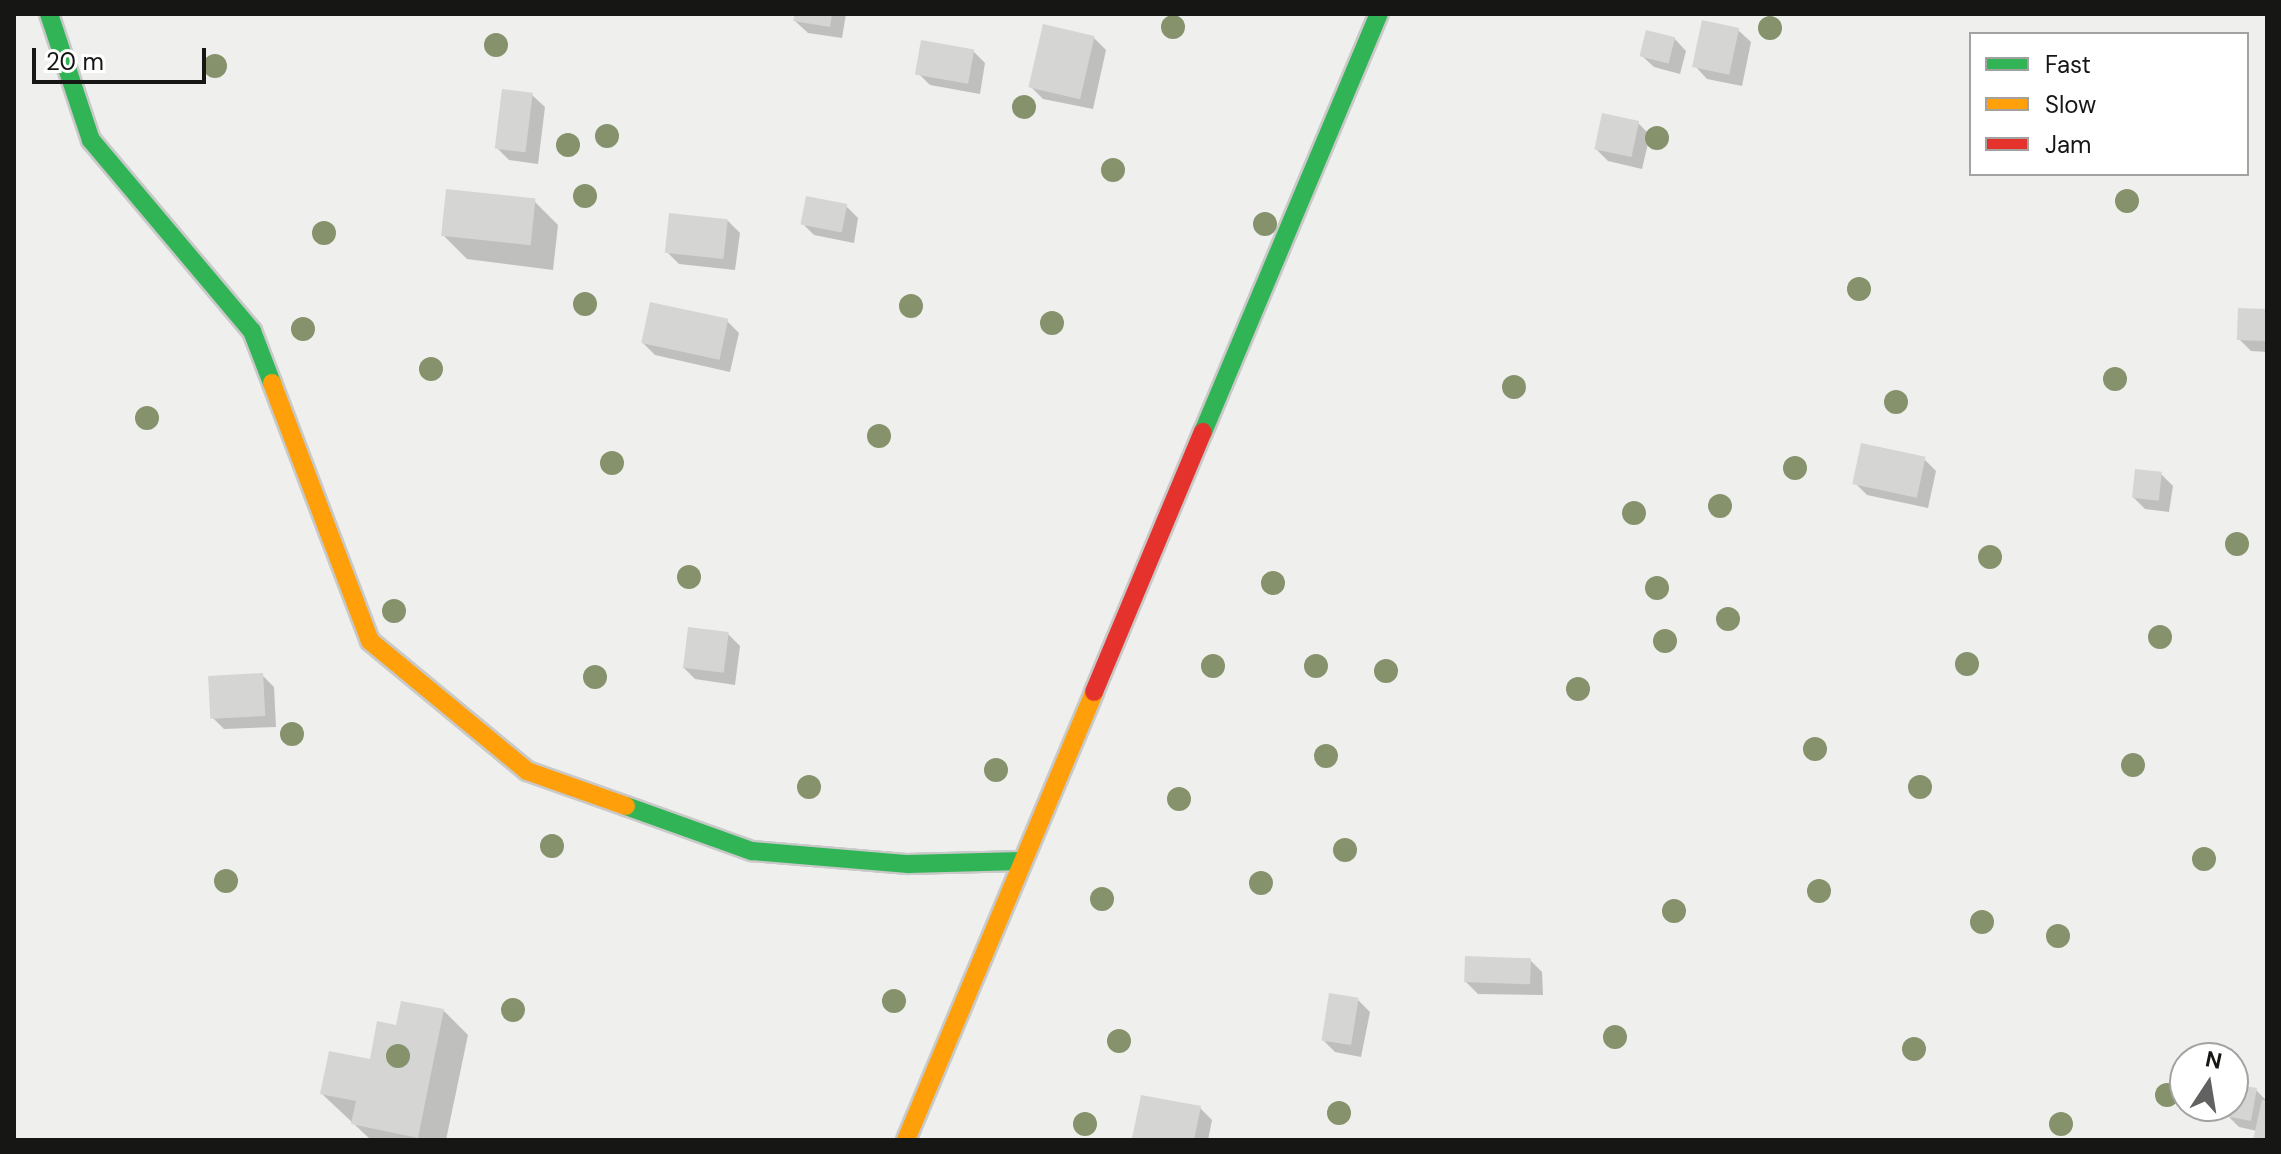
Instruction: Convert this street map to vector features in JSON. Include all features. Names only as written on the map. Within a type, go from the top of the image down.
[{"type":"street","points":[[49,14],[91,140],[252,331],[370,641],[527,771],[752,851],[908,864],[1021,861]]},
{"type":"street","points":[[906,1140],[1379,14]]},
{"type":"building","points":[[795,14],[832,14],[830,27],[793,21]]},
{"type":"building","points":[[1702,20],[1739,28],[1729,75],[1692,67]]},
{"type":"building","points":[[1043,24],[1095,36],[1080,99],[1028,87]]},
{"type":"building","points":[[1646,30],[1675,37],[1669,63],[1639,56]]},
{"type":"building","points":[[921,40],[974,49],[968,84],[915,74]]},
{"type":"building","points":[[502,89],[533,93],[525,152],[495,149]]},
{"type":"building","points":[[1602,113],[1639,121],[1631,157],[1594,149]]},
{"type":"building","points":[[446,189],[536,198],[531,245],[441,236]]},
{"type":"building","points":[[806,196],[847,204],[842,232],[800,224]]},
{"type":"building","points":[[669,213],[728,219],[723,259],[665,253]]},
{"type":"building","points":[[650,302],[728,319],[720,360],[641,343]]},
{"type":"building","points":[[2238,308],[2267,309],[2266,341],[2237,340]]},
{"type":"building","points":[[1861,443],[1926,457],[1917,498],[1852,484]]},
{"type":"building","points":[[2135,469],[2162,472],[2159,501],[2132,498]]},
{"type":"building","points":[[688,627],[729,632],[724,673],[683,668]]},
{"type":"building","points":[[263,673],[265,716],[210,719],[208,676]]},
{"type":"building","points":[[1465,956],[1531,958],[1530,984],[1464,982]]},
{"type":"building","points":[[1329,993],[1359,998],[1351,1045],[1321,1040]]},
{"type":"building","points":[[401,1001],[444,1009],[418,1138],[351,1124],[356,1101],[320,1094],[329,1051],[370,1059],[377,1021],[396,1025]]},
{"type":"building","points":[[2249,1087],[2257,1088],[2249,1121]]},
{"type":"building","points":[[1141,1095],[1201,1106],[1194,1140],[1132,1138]]},
{"type":"building","points":[[2262,1100],[2267,1101],[2267,1140],[2253,1140]]},
{"type":"traffic: fast","points":[[49,14],[91,140],[252,331],[272,383]]},
{"type":"traffic: fast","points":[[1203,432],[1379,14]]},
{"type":"traffic: fast","points":[[626,806],[752,851],[908,864],[1021,861]]},
{"type":"traffic: slow","points":[[272,383],[370,641],[527,771],[626,806]]},
{"type":"traffic: slow","points":[[906,1140],[1094,692]]},
{"type":"traffic: jam","points":[[1094,692],[1203,432]]}]
